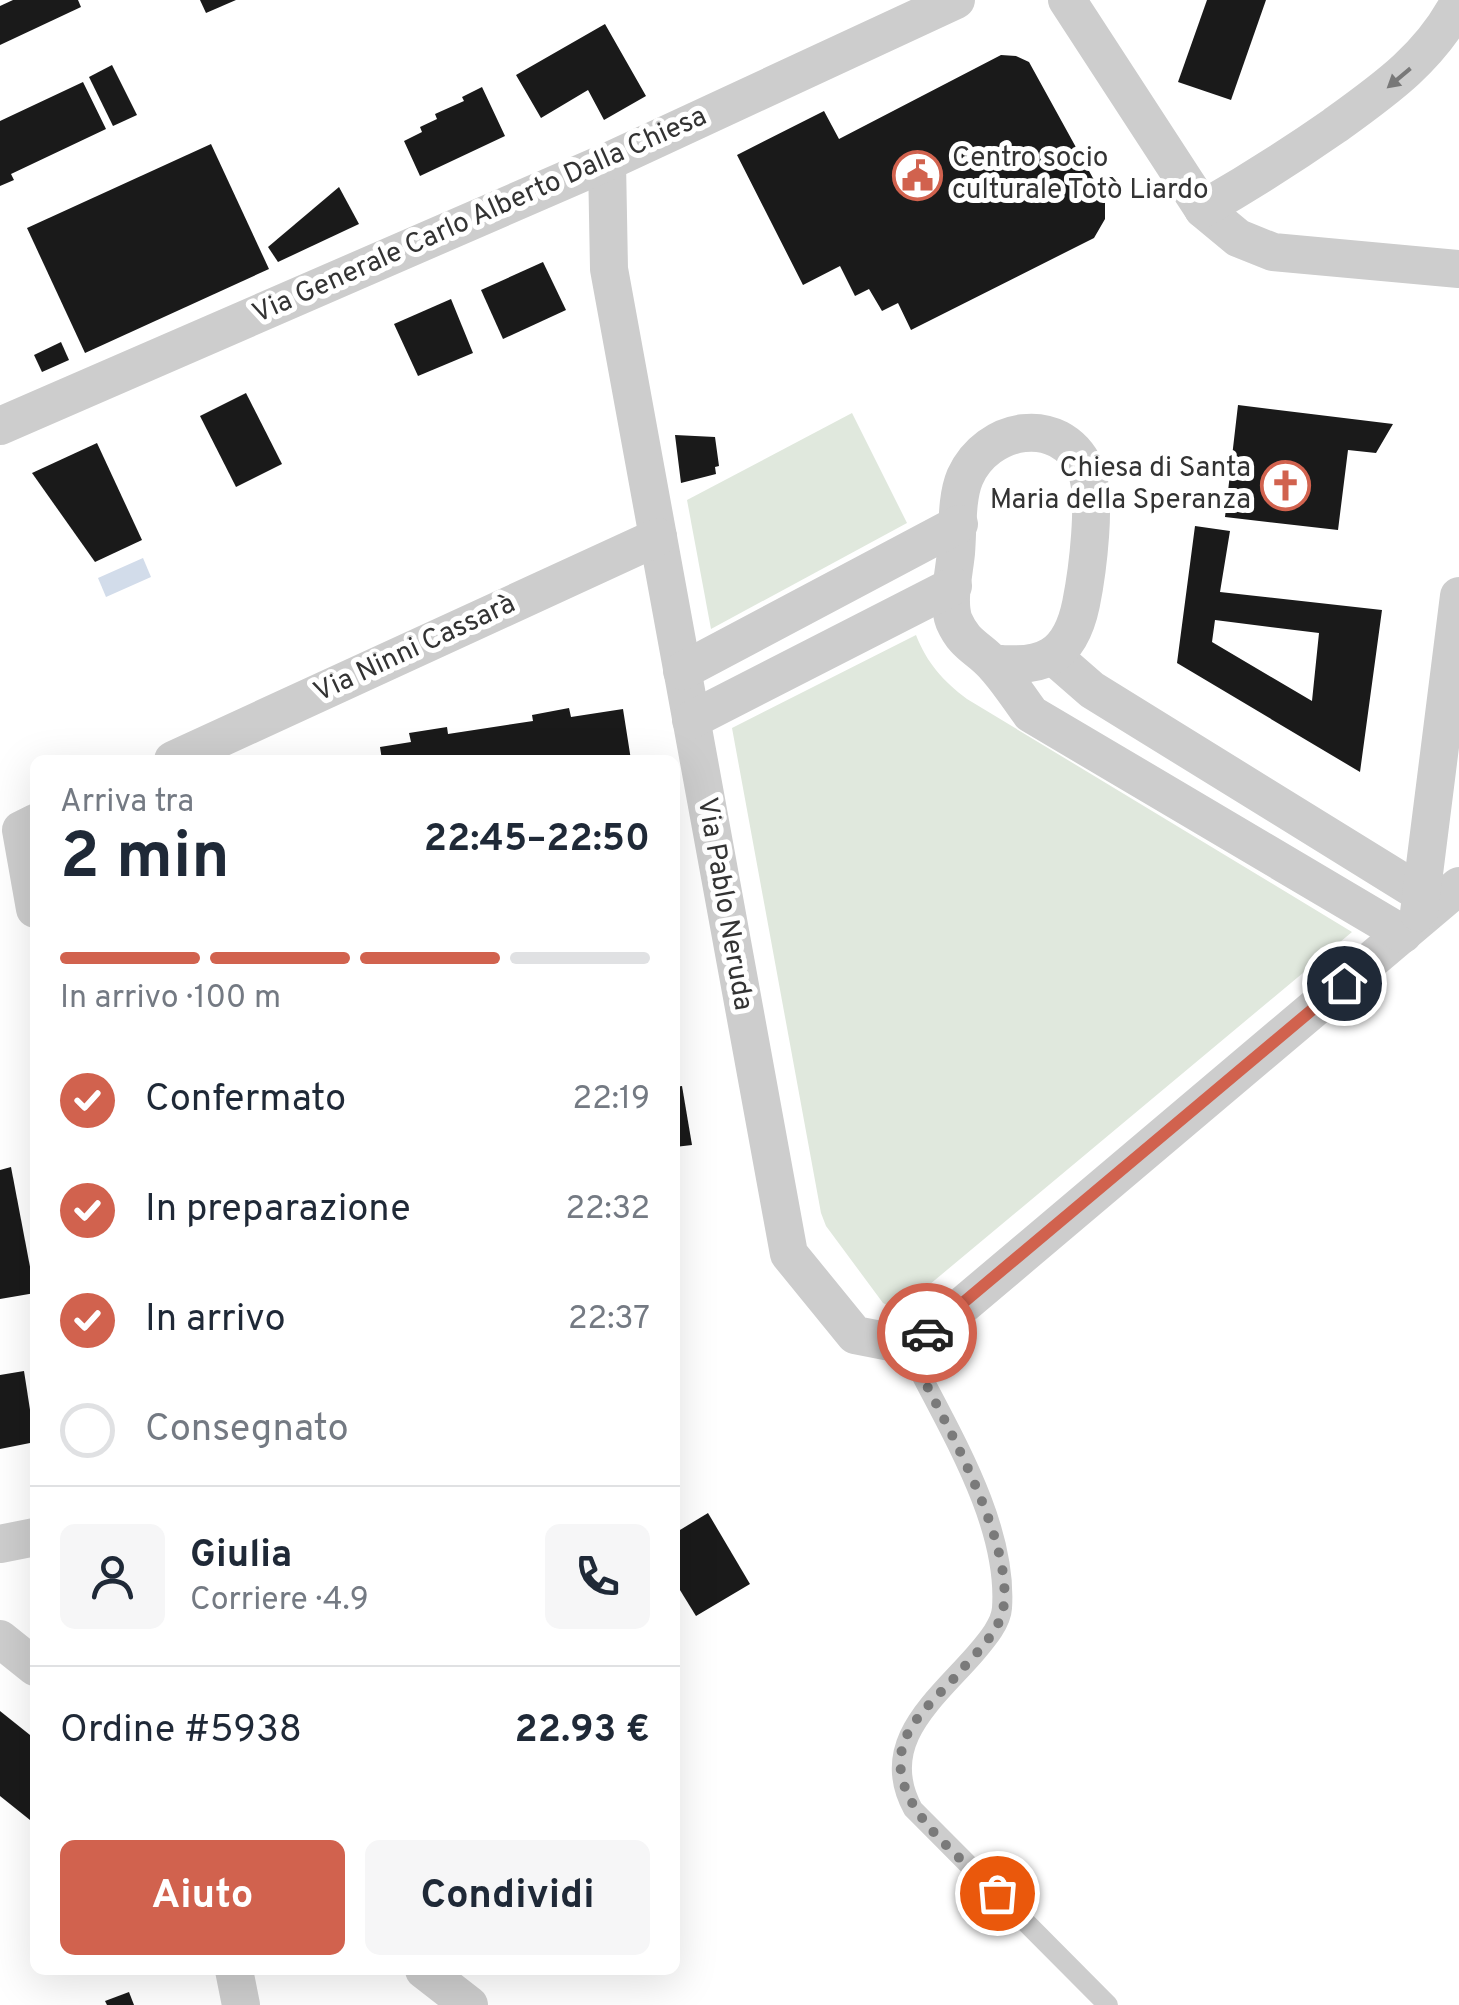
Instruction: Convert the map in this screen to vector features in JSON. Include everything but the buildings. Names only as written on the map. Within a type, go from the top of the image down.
[{"type":"street","name":"Via Generale Carlo Alberto Dalla Chiesa","points":[[0,426],[607,162],[956,0]]},
{"type":"street","points":[[1067,0],[1202,209],[1238,238],[1273,252],[1459,270]]},
{"type":"street","points":[[1202,209],[1263,175],[1397,81],[1418,62],[1459,2]]},
{"type":"street","name":"Via Pablo Neruda","points":[[607,162],[609,268],[789,1254],[855,1334],[906,1345]]},
{"type":"street","points":[[993,662],[1024,666],[1053,656],[1074,632],[1082,602],[1092,497],[1084,467],[1064,444],[1034,432],[1004,436],[978,454],[963,481],[952,617],[967,645],[993,662],[1031,714],[1414,916]]},
{"type":"street","points":[[682,672],[959,524]]},
{"type":"street","name":"Via Ninni Cassarà","points":[[184,755],[658,538]]},
{"type":"street","points":[[691,720],[953,586]]},
{"type":"street","points":[[1414,916],[1459,596]]},
{"type":"street","points":[[1053,656],[1092,690],[1414,916]]},
{"type":"street","points":[[906,1345],[937,1328],[1414,916],[1459,886]]},
{"type":"street","points":[[0,1544],[30,1538]]},
{"type":"street","points":[[0,1639],[30,1662]]},
{"type":"street","points":[[235,1975],[241,2005]]},
{"type":"street","points":[[430,1975],[469,2005]]},
{"type":"lane","points":[[906,1345],[988,1512],[1002,1571],[1002,1614],[987,1640],[908,1732],[902,1752],[903,1791],[913,1809],[1108,2005]]},
{"type":"shaded area","points":[[852,413],[907,523],[711,629],[687,500]]},
{"type":"shaded area","points":[[916,635],[937,671],[967,699],[1352,932],[905,1305],[893,1308],[883,1303],[826,1226],[821,1213],[732,728]]},
{"type":"water","points":[[143,558],[151,577],[106,597],[98,578]]},
{"type":"way so far","points":[[927,1333],[906,1345],[988,1512],[1002,1571],[1002,1614],[987,1640],[908,1732],[902,1752],[903,1791],[913,1809],[997,1893]]},
{"type":"place","name":"Centro socio culturale Totò Liardo","points":[[917,175]]},
{"type":"place","name":"Chiesa di Santa Maria della Speranza","points":[[1286,485]]},
{"type":"route","points":[[927,1333],[1344,983]]}]
